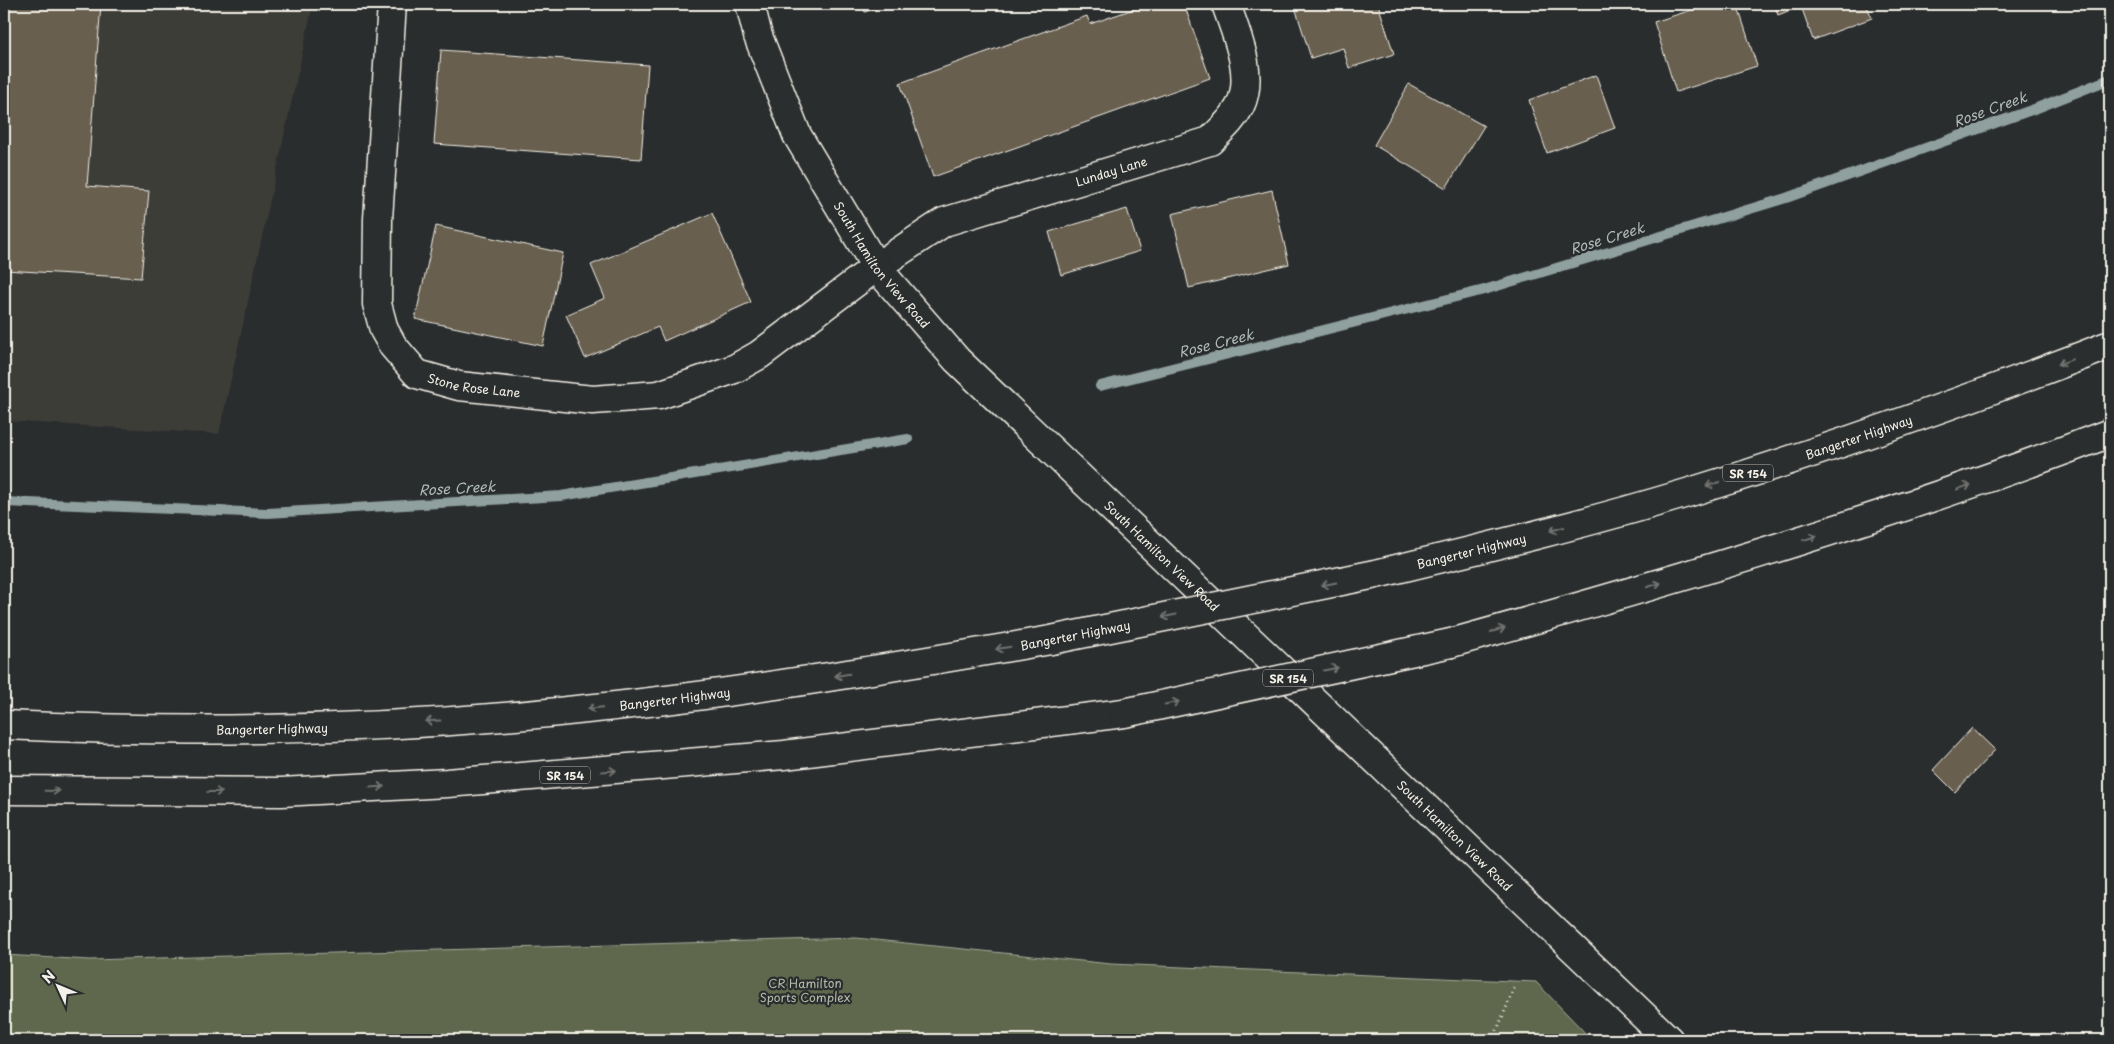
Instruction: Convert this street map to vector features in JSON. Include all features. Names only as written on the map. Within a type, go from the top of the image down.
[{"type":"main road","name":"Stone Rose Lane","points":[[392,4],[378,219],[377,304],[384,330],[393,346],[417,374],[458,386],[593,400],[659,395],[734,369],[760,355],[876,267]]},
{"type":"main road","name":"South Hamilton View Road","points":[[750,4],[758,36],[797,135],[876,267],[957,360],[1668,1040]]},
{"type":"main road","name":"Lunday Lane","points":[[876,267],[944,222],[1210,141],[1228,124],[1241,105],[1246,80],[1241,53],[1226,4]]},
{"type":"main road","name":"Bangerter Highway","points":[[4,725],[178,729],[307,727],[524,714],[733,692],[1051,640],[1376,574],[1532,536],[1685,493],[1837,445],[1988,392],[2110,345]]},
{"type":"main road","name":"SR 154","points":[[4,790],[280,792],[457,783],[784,756],[1124,713],[1451,643],[1602,601],[1861,522],[2110,433]]},
{"type":"path","points":[[1493,1040],[1515,986]]},
{"type":"shaded area","points":[[4,4],[313,4],[219,434],[4,421]]},
{"type":"green space","name":"CR Hamilton Sports Complex","points":[[856,938],[1111,964],[1536,982],[1592,1040],[4,1040],[4,955],[90,960]]},
{"type":"building","points":[[4,4],[101,4],[87,186],[149,191],[141,278],[4,270]]},
{"type":"building","points":[[862,4],[887,4],[865,12]]},
{"type":"building","points":[[1148,4],[1184,4],[1210,78],[933,177],[900,83],[1087,16],[1090,24]]},
{"type":"building","points":[[1294,4],[1378,4],[1394,54],[1349,68],[1343,48],[1311,58]]},
{"type":"building","points":[[1710,4],[1737,4],[1757,66],[1676,92],[1654,22]]},
{"type":"building","points":[[1774,4],[1866,4],[1872,18],[1813,40],[1801,6],[1778,15]]},
{"type":"building","points":[[441,50],[648,65],[641,159],[434,144]]},
{"type":"building","points":[[1596,75],[1615,128],[1547,153],[1529,100]]},
{"type":"building","points":[[1409,84],[1484,126],[1446,188],[1374,145]]},
{"type":"building","points":[[1272,190],[1289,264],[1189,288],[1172,214]]},
{"type":"building","points":[[1127,209],[1140,251],[1061,275],[1049,232]]},
{"type":"building","points":[[712,213],[751,302],[664,341],[658,327],[585,358],[566,315],[605,298],[591,265]]},
{"type":"building","points":[[436,226],[563,253],[543,346],[415,319]]},
{"type":"building","points":[[1972,728],[1995,750],[1955,792],[1933,770]]},
{"type":"waterway","name":"Rose Creek","points":[[1100,386],[1484,290],[1786,198],[2037,108],[2110,79]]},
{"type":"waterway","name":"Rose Creek","points":[[4,502],[268,513],[561,496],[908,439]]}]
